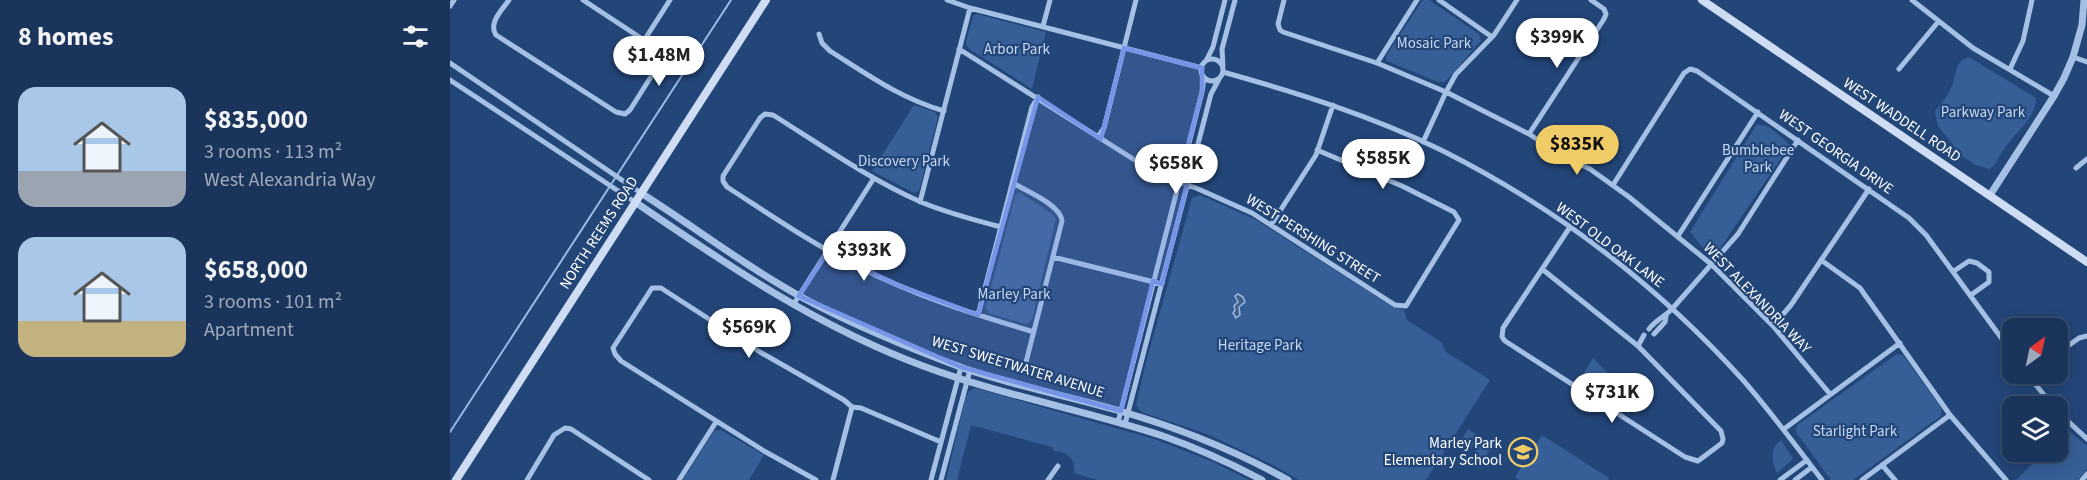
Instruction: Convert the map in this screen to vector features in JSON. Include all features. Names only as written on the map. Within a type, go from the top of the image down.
[{"type":"main road","name":"NORTH REEMS ROAD","points":[[456,480],[766,0]]},
{"type":"main road","name":"WEST WADDELL ROAD","points":[[1702,0],[2087,262]]},
{"type":"street","points":[[450,6],[454,0]]},
{"type":"street","points":[[509,0],[493,24],[492,29],[496,35],[616,112],[625,114],[630,110],[662,57],[659,50],[645,39],[583,0]]},
{"type":"street","points":[[645,39],[670,0]]},
{"type":"street","points":[[947,0],[970,8],[1202,68]]},
{"type":"street","points":[[1043,26],[1050,0]]},
{"type":"street","points":[[1098,137],[1104,128],[1136,0]]},
{"type":"street","points":[[1125,412],[1153,281],[1202,92],[1204,77],[1202,68],[1212,51],[1226,0]]},
{"type":"street","points":[[1122,423],[1162,284],[1213,90],[1223,70],[1222,49],[1235,0]]},
{"type":"street","name":"WEST ALEXANDRIA WAY","points":[[1284,0],[1278,24],[1280,30],[1377,63],[1446,92],[1528,134],[1613,185],[1712,264],[1773,326],[1830,394]]},
{"type":"street","points":[[1377,63],[1417,0]]},
{"type":"street","points":[[1439,0],[1492,38]]},
{"type":"street","points":[[1423,142],[1456,74],[1492,38],[1517,0]]},
{"type":"street","points":[[1528,134],[1604,19],[1606,14],[1604,9],[1591,0]]},
{"type":"street","points":[[1912,0],[1973,48],[2054,96]]},
{"type":"street","points":[[2010,69],[2023,41],[2032,0]]},
{"type":"street","points":[[1990,195],[2054,96],[2073,57],[2082,25],[2084,0]]},
{"type":"street","points":[[920,202],[970,8]]},
{"type":"street","points":[[1899,69],[1938,22]]},
{"type":"street","points":[[819,34],[822,43],[830,51],[887,87],[911,100],[944,111]]},
{"type":"street","name":"WEST PERSHING STREET","points":[[960,49],[1160,176],[1240,207],[1395,305],[1406,306],[1459,220],[1454,212],[1402,186],[1317,150]]},
{"type":"street","points":[[2073,57],[2087,62]]},
{"type":"street","points":[[1206,61],[1216,60],[1223,70]]},
{"type":"street","name":"WEST SWEETWATER AVENUE","points":[[450,63],[641,193],[799,296],[888,339],[961,367],[1125,412],[1200,438],[1248,459],[1287,480]]},
{"type":"street","name":"WEST GEORGIA DRIVE","points":[[1613,185],[1684,73],[1690,69],[1758,112],[1910,218],[1926,235],[2002,339]]},
{"type":"street","name":"WEST OLD OAK LANE","points":[[1223,70],[1334,105],[1423,142],[1520,194],[1570,227],[1672,309],[1743,381],[1784,429],[1822,480]]},
{"type":"street","points":[[1204,77],[1213,81],[1219,79]]},
{"type":"street","name":"WEST SWEETWATER AVENUE","points":[[450,80],[748,278],[833,327],[876,347],[957,378],[1122,423],[1191,447],[1262,480]]},
{"type":"street","points":[[978,315],[1032,107],[1038,97]]},
{"type":"street","points":[[1271,225],[1316,155],[1334,105]]},
{"type":"street","points":[[1678,236],[1758,112]]},
{"type":"street","points":[[1001,227],[958,216],[920,202],[874,178],[773,115],[765,114],[760,118],[723,176],[727,187],[828,251],[895,284],[939,302],[1034,332]]},
{"type":"street","points":[[1653,330],[1660,317],[1666,316],[1738,234],[1798,140]]},
{"type":"street","points":[[2076,168],[2087,159]]},
{"type":"street","points":[[793,305],[874,178]]},
{"type":"street","points":[[1013,183],[1056,208],[1062,215],[1025,366]]},
{"type":"street","points":[[1773,326],[1791,305],[1869,189]]},
{"type":"street","points":[[1542,269],[1643,341],[1721,431],[1722,443],[1698,461],[1685,457],[1502,337],[1503,328],[1542,269],[1570,227]]},
{"type":"street","points":[[1053,257],[1162,284]]},
{"type":"street","points":[[1821,260],[1860,288],[1950,415],[2006,480]]},
{"type":"street","points":[[1953,271],[1970,261],[1989,272],[1989,282],[1971,295]]},
{"type":"street","points":[[816,480],[716,422],[621,361],[613,348],[649,291],[657,287],[661,288],[760,352],[852,406],[941,442]]},
{"type":"street","points":[[2068,347],[2086,336]]},
{"type":"street","points":[[1784,429],[1900,343]]},
{"type":"street","points":[[931,480],[961,367]]},
{"type":"street","points":[[941,480],[970,370]]},
{"type":"street","points":[[2036,384],[2045,396]]},
{"type":"street","points":[[833,480],[852,406]]},
{"type":"street","points":[[1862,480],[1950,415]]},
{"type":"street","points":[[2068,421],[2087,439]]},
{"type":"street","points":[[679,480],[716,422]]},
{"type":"street","points":[[527,480],[554,435],[565,428],[572,429],[649,480]]},
{"type":"street","points":[[1780,480],[1807,460]]},
{"type":"street","points":[[1882,465],[1894,480]]},
{"type":"street","points":[[1047,480],[1058,466]]},
{"type":"street","points":[[1795,480],[1812,467]]},
{"type":"street","points":[[2082,480],[2087,474]]},
{"type":"highlighted area","points":[[1124,48],[1202,68],[1202,92],[1178,183],[1187,185],[1162,284],[1153,281],[1121,411],[961,367],[799,296],[828,251],[895,284],[978,315],[1038,97],[1101,139]]},
{"type":"green space","name":"Mosaic Park","points":[[1424,0],[1429,0],[1479,34],[1481,41],[1445,82],[1438,82],[1387,61],[1386,56]]},
{"type":"green space","name":"Arbor Park","points":[[977,14],[1046,32],[1032,89],[968,48],[966,42],[973,16]]},
{"type":"green space","name":"Parkway Park","points":[[1969,57],[2036,98],[2030,117],[1990,169],[1975,165],[1961,155],[1938,126],[1935,111],[1949,93],[1960,62]]},
{"type":"green space","name":"Discovery Park","points":[[914,105],[935,112],[938,117],[919,191],[914,193],[872,171]]},
{"type":"green space","name":"Bumblebee Park","points":[[1757,124],[1771,128],[1790,145],[1719,250],[1707,253],[1690,232]]},
{"type":"green space","name":"Marley Park","points":[[1019,192],[1056,218],[1032,320],[1026,324],[988,313],[986,307],[1015,196]]},
{"type":"green space","name":"Heritage Park","points":[[1200,195],[1256,220],[1393,307],[1404,310],[1407,320],[1441,342],[1446,352],[1490,380],[1426,480],[1299,480],[1207,434],[1141,412],[1136,405],[1148,355],[1192,198]]},
{"type":"green space","name":"Starlight Park","points":[[1897,354],[1903,355],[1942,409],[1941,416],[1853,480],[1831,480],[1796,432],[1797,425]]},
{"type":"green space","points":[[1593,358],[1622,387],[1613,397],[1582,376]]},
{"type":"green space","points":[[975,388],[1157,440],[1213,462],[1249,480],[1097,480],[1074,473],[1074,464],[1070,457],[1063,452],[1054,451],[1052,447],[971,425],[957,480],[946,480],[965,400],[969,391]]},
{"type":"green space","points":[[1468,429],[1479,436],[1467,454],[1457,448]]},
{"type":"green space","points":[[721,430],[764,455],[749,480],[683,480],[714,431]]},
{"type":"green space","points":[[2068,430],[2087,446],[2087,469],[2078,480],[2016,480],[2035,462],[2068,462]]},
{"type":"green space","points":[[1542,435],[1609,478],[1608,480],[1519,480],[1515,477]]},
{"type":"green space","points":[[1781,440],[1793,459],[1777,473],[1773,455],[1775,447]]},
{"type":"green space","points":[[1480,443],[1490,449],[1479,468],[1468,462]]},
{"type":"shaded area","points":[[1238,294],[1245,302],[1239,307],[1240,315],[1236,318],[1233,313],[1234,306],[1238,302],[1235,296]]},
{"type":"waterway","points":[[450,432],[731,0]]},
{"type":"place","name":"Marley Park Elementary School","points":[[1523,452]]}]
